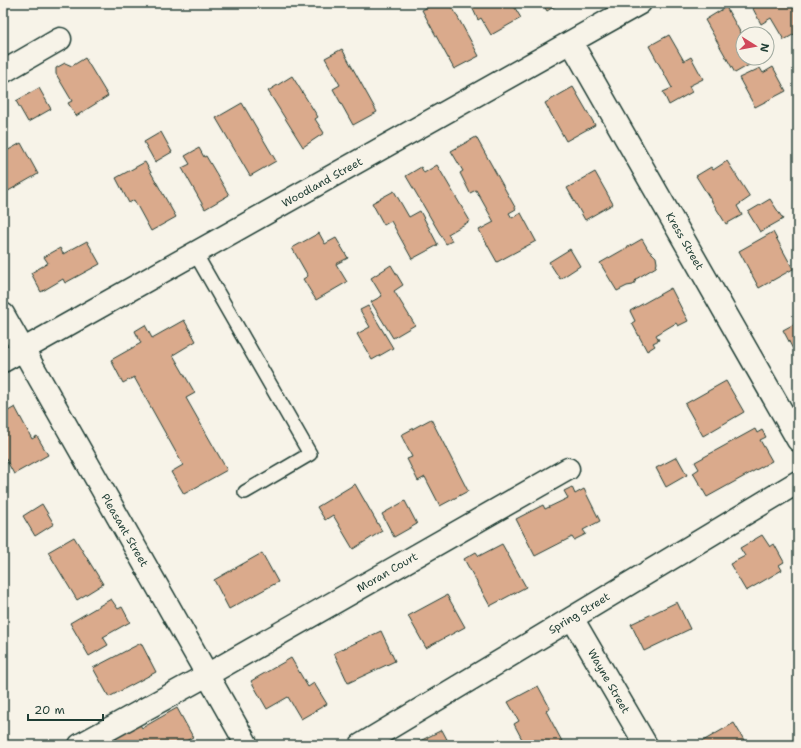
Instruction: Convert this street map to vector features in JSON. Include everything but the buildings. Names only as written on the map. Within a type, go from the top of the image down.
[{"type":"street","name":"Woodland Street","points":[[3,361],[640,3]]},
{"type":"street","points":[[3,72],[60,39]]},
{"type":"street","name":"Kress Street","points":[[571,42],[798,440]]},
{"type":"street","name":"Pleasant Street","points":[[3,314],[246,745]]},
{"type":"street","name":"Moran Court","points":[[80,745],[207,675],[568,469]]},
{"type":"street","name":"Spring Street","points":[[360,745],[798,482]]},
{"type":"street","name":"Wayne Street","points":[[572,618],[646,745]]},
{"type":"lane","points":[[195,253],[310,454],[245,492]]}]
